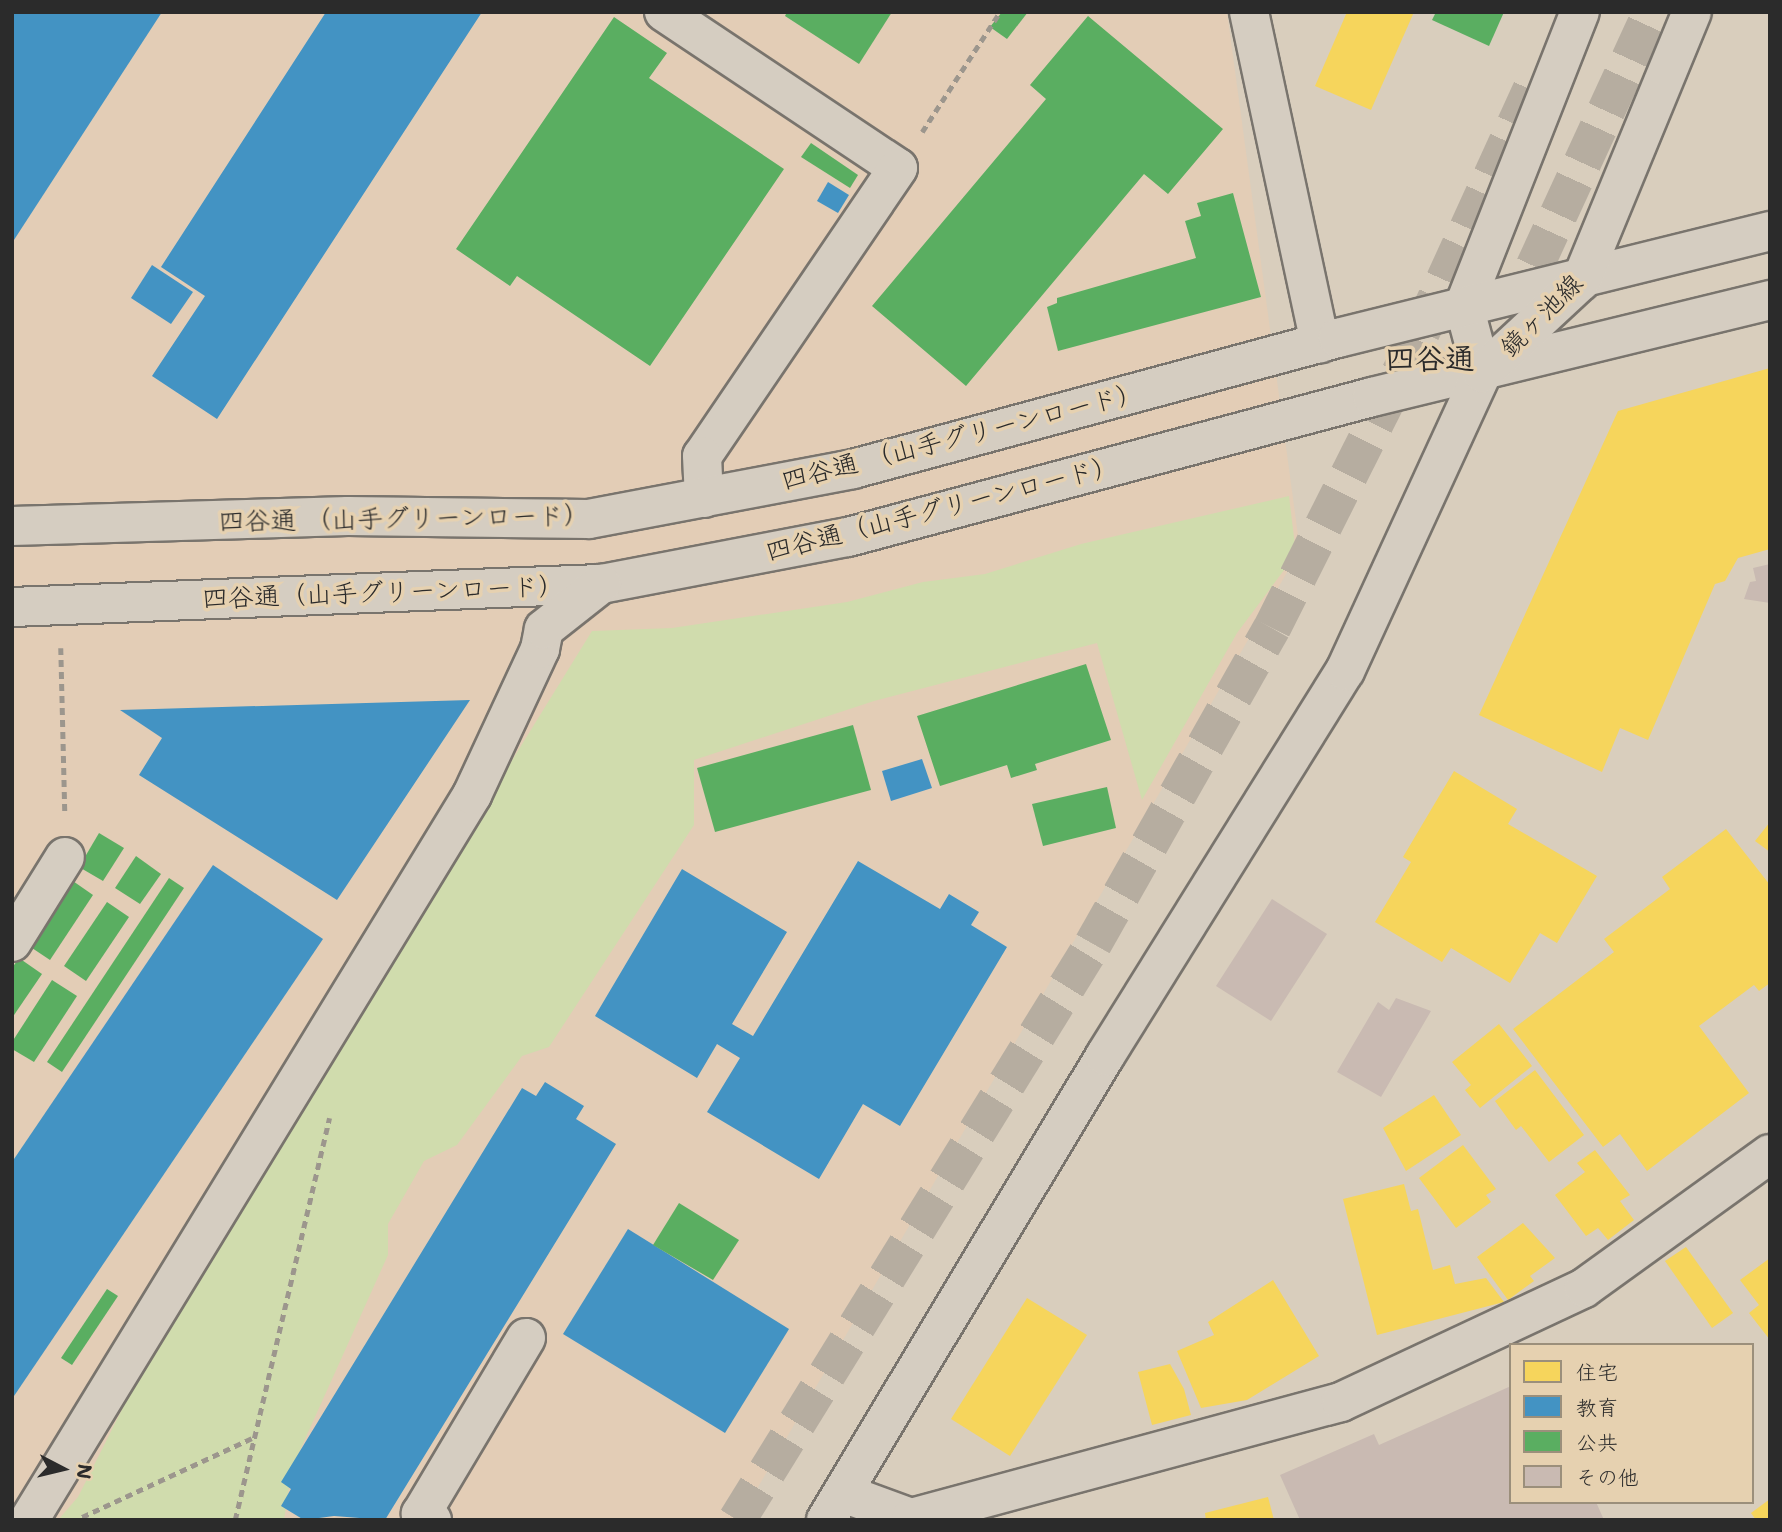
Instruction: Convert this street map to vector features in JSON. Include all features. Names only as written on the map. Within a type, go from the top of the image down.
[{"type":"street","points":[[664,12],[898,168],[702,456],[704,498]]},
{"type":"street","points":[[1249,12],[1320,343]]},
{"type":"street","points":[[1464,306],[1580,12]]},
{"type":"street","name":"鏡ヶ池線","points":[[1464,306],[1482,373],[1581,281],[1692,12]]},
{"type":"street","name":"四谷通 （山手グリーンロード）","points":[[12,526],[348,516],[589,519],[853,469],[1320,343],[1464,306],[1581,281],[1770,231]]},
{"type":"street","name":"四谷通（山手グリーンロード）","points":[[12,607],[601,584],[848,537],[1372,397],[1482,373],[1770,300]]},
{"type":"street","points":[[1482,373],[1345,671],[1105,1056],[834,1506],[911,1518],[1341,1402],[1584,1288],[1770,1154]]},
{"type":"street","points":[[29,1520],[472,795],[540,649],[544,629],[601,584]]},
{"type":"street","points":[[12,942],[65,857]]},
{"type":"street","points":[[432,1520],[421,1514],[526,1338]]},
{"type":"path","points":[[898,168],[1000,12]]},
{"type":"path","points":[[61,646],[65,857]]},
{"type":"path","points":[[236,1520],[330,1111]]},
{"type":"path","points":[[77,1520],[253,1438]]},
{"type":"shaded area","points":[[12,12],[1227,12],[1300,550],[739,1520],[12,1520]]},
{"type":"green space","points":[[1289,496],[1296,554],[1237,633],[1142,800],[1097,643],[874,701],[694,760],[694,825],[549,1047],[522,1056],[457,1145],[424,1161],[388,1224],[388,1255],[292,1468],[284,1520],[58,1520],[78,1497],[171,1312],[592,631],[672,628],[847,602],[923,582],[985,574],[1081,544]]},
{"type":"building: 住宅","points":[[1347,12],[1414,12],[1371,110],[1315,86]]},
{"type":"building: 住宅","points":[[1770,368],[1770,549],[1738,558],[1725,581],[1715,584],[1648,740],[1620,728],[1602,772],[1479,715],[1618,411]]},
{"type":"building: 住宅","points":[[1454,771],[1517,809],[1508,824],[1597,876],[1557,943],[1540,933],[1510,983],[1451,948],[1442,962],[1375,922],[1411,862],[1403,857]]},
{"type":"building: 住宅","points":[[1770,822],[1770,852],[1755,841]]},
{"type":"building: 住宅","points":[[1726,829],[1770,885],[1770,983],[1759,991],[1754,985],[1699,1026],[1749,1093],[1647,1171],[1620,1134],[1603,1147],[1513,1029],[1614,952],[1604,939],[1670,889],[1662,877]]},
{"type":"building: 住宅","points":[[1499,1024],[1532,1066],[1480,1108],[1465,1090],[1471,1085],[1452,1062]]},
{"type":"building: 住宅","points":[[1535,1070],[1584,1135],[1549,1162],[1521,1126],[1516,1130],[1495,1101]]},
{"type":"building: 住宅","points":[[1434,1095],[1461,1135],[1406,1171],[1383,1128]]},
{"type":"building: 住宅","points":[[1463,1145],[1496,1189],[1486,1195],[1491,1202],[1456,1228],[1419,1178]]},
{"type":"building: 住宅","points":[[1595,1150],[1630,1195],[1620,1201],[1634,1220],[1608,1240],[1598,1228],[1586,1236],[1555,1195],[1585,1172],[1577,1163]]},
{"type":"building: 住宅","points":[[1404,1184],[1411,1211],[1418,1209],[1433,1270],[1450,1265],[1455,1284],[1486,1278],[1504,1302],[1377,1335],[1343,1199]]},
{"type":"building: 住宅","points":[[1523,1223],[1555,1258],[1530,1276],[1534,1281],[1508,1300],[1477,1257]]},
{"type":"building: 住宅","points":[[1686,1247],[1733,1313],[1712,1328],[1665,1261]]},
{"type":"building: 住宅","points":[[1770,1258],[1770,1340],[1749,1313],[1759,1305],[1740,1280]]},
{"type":"building: 住宅","points":[[1273,1280],[1319,1356],[1247,1400],[1201,1408],[1177,1351],[1214,1335],[1208,1322]]},
{"type":"building: 住宅","points":[[1027,1298],[1087,1335],[1010,1456],[951,1419]]},
{"type":"building: 住宅","points":[[1170,1364],[1184,1389],[1191,1415],[1152,1425],[1138,1372]]},
{"type":"building: 住宅","points":[[1268,1497],[1274,1520],[1206,1520],[1205,1513]]},
{"type":"building: 住宅","points":[[1770,1499],[1770,1520],[1756,1520],[1751,1513]]},
{"type":"building: 教育","points":[[12,12],[162,12],[12,243]]},
{"type":"building: 教育","points":[[326,12],[482,12],[217,419],[152,376],[205,296],[161,267]]},
{"type":"building: 教育","points":[[828,182],[849,195],[838,213],[817,201]]},
{"type":"building: 教育","points":[[152,265],[193,292],[171,324],[131,298]]},
{"type":"building: 教育","points":[[470,700],[337,900],[139,775],[162,738],[120,710]]},
{"type":"building: 教育","points":[[922,759],[932,788],[891,801],[882,771]]},
{"type":"building: 教育","points":[[858,861],[940,909],[949,894],[979,912],[971,925],[1007,947],[900,1126],[863,1104],[819,1179],[707,1112],[740,1058],[717,1044],[697,1078],[595,1016],[682,869],[787,932],[732,1024],[753,1036]]},
{"type":"building: 教育","points":[[213,865],[323,939],[12,1399],[12,1162]]},
{"type":"building: 教育","points":[[545,1082],[584,1106],[576,1119],[616,1144],[385,1520],[334,1516],[304,1520],[281,1506],[291,1489],[281,1482],[522,1088],[536,1096]]},
{"type":"building: 教育","points":[[628,1229],[789,1329],[725,1433],[563,1334]]},
{"type":"building: 公共","points":[[787,12],[892,12],[859,64],[785,16]]},
{"type":"building: 公共","points":[[1002,12],[1028,12],[1007,39],[990,27]]},
{"type":"building: 公共","points":[[1436,12],[1504,12],[1489,46],[1432,20]]},
{"type":"building: 公共","points":[[1088,16],[1223,129],[1168,194],[1144,174],[966,386],[872,306],[1046,99],[1030,85]]},
{"type":"building: 公共","points":[[614,17],[667,53],[649,78],[784,169],[650,366],[517,276],[510,286],[456,249]]},
{"type":"building: 公共","points":[[811,143],[858,175],[850,188],[801,157]]},
{"type":"building: 公共","points":[[1233,193],[1261,297],[1058,351],[1047,307],[1057,303],[1057,298],[1196,258],[1185,221],[1201,216],[1197,203]]},
{"type":"building: 公共","points":[[1086,664],[1111,740],[1035,764],[1037,770],[1011,778],[1007,765],[940,786],[917,716]]},
{"type":"building: 公共","points":[[853,725],[871,790],[715,832],[697,768]]},
{"type":"building: 公共","points":[[1107,787],[1116,828],[1043,846],[1032,804]]},
{"type":"building: 公共","points":[[99,833],[124,848],[103,881],[79,867]]},
{"type":"building: 公共","points":[[136,856],[161,874],[140,904],[115,888]]},
{"type":"building: 公共","points":[[169,878],[184,888],[62,1072],[47,1062]]},
{"type":"building: 公共","points":[[70,879],[93,895],[50,960],[26,944]]},
{"type":"building: 公共","points":[[107,902],[129,917],[86,981],[64,966]]},
{"type":"building: 公共","points":[[19,958],[42,974],[12,1018],[12,968]]},
{"type":"building: 公共","points":[[52,980],[77,996],[34,1062],[12,1049],[12,1042]]},
{"type":"building: 公共","points":[[679,1203],[739,1240],[713,1280],[653,1245]]},
{"type":"building: 公共","points":[[107,1289],[118,1296],[72,1365],[61,1358]]},
{"type":"building: その他","points":[[1770,564],[1770,603],[1744,599],[1750,582],[1756,581],[1753,568]]},
{"type":"building: その他","points":[[1272,899],[1327,934],[1271,1021],[1216,986]]},
{"type":"building: その他","points":[[1396,998],[1431,1011],[1381,1097],[1337,1072],[1378,1002],[1389,1010]]},
{"type":"building: その他","points":[[1509,1387],[1509,1504],[1597,1504],[1604,1520],[1300,1520],[1280,1475],[1374,1434],[1379,1445]]},
{"type":"tunnel","points":[[1487,370],[1652,12]]},
{"type":"tunnel","points":[[737,1520],[1093,944],[1272,628],[1421,332],[1532,88]]},
{"type":"district","name":"四谷通","points":[[1430,359]]}]
